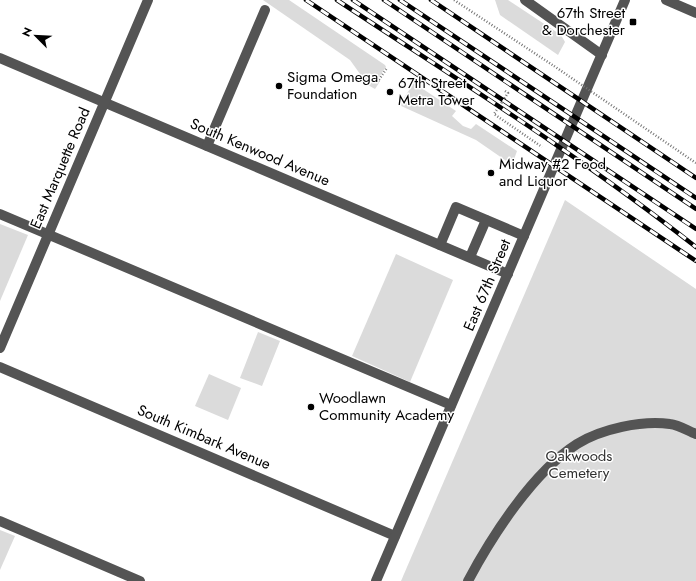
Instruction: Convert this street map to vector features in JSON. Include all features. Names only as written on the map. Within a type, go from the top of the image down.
[{"type":"street","name":"East Marquette Road","points":[[0,348],[148,0]]},
{"type":"street","points":[[525,0],[602,55]]},
{"type":"street","name":"East 67th Street","points":[[376,581],[625,0]]},
{"type":"street","points":[[666,0],[696,13]]},
{"type":"street","points":[[207,146],[265,10]]},
{"type":"street","name":"South Kenwood Avenue","points":[[0,58],[508,274]]},
{"type":"street","points":[[440,245],[456,207],[524,236]]},
{"type":"street","points":[[0,214],[451,405]]},
{"type":"street","points":[[470,257],[486,220]]},
{"type":"street","name":"South Kimbark Avenue","points":[[0,366],[395,536]]},
{"type":"street","points":[[468,581],[482,555],[514,509],[538,479],[559,458],[577,444],[597,435],[635,424],[672,424],[696,434]]},
{"type":"street","points":[[0,521],[140,581]]},
{"type":"path","points":[[454,0],[696,163]]},
{"type":"path","points":[[379,82],[378,81],[387,68]]},
{"type":"path","points":[[505,91],[508,93],[493,113],[542,147]]},
{"type":"green space","points":[[263,0],[289,0],[385,65],[386,67],[376,81],[379,83],[375,89],[368,85],[350,60]]},
{"type":"green space","points":[[495,0],[508,0],[561,35],[565,42],[558,55],[500,15]]},
{"type":"green space","points":[[414,83],[456,111],[452,116],[463,126],[471,129],[476,124],[517,151],[512,165],[476,140],[399,105]]},
{"type":"green space","name":"Oakwoods Cemetery","points":[[565,200],[696,289],[696,581],[401,581]]},
{"type":"green space","points":[[0,224],[28,235],[0,301]]},
{"type":"green space","points":[[396,254],[453,280],[410,382],[352,356]]},
{"type":"green space","points":[[258,332],[280,341],[262,386],[240,378]]},
{"type":"green space","points":[[209,374],[241,388],[228,420],[195,406]]},
{"type":"green space","points":[[0,530],[15,536],[0,570]]},
{"type":"railway","points":[[306,0],[696,261]]},
{"type":"railway","points":[[337,0],[564,150],[696,247]]},
{"type":"railway","points":[[353,0],[696,229]]},
{"type":"railway","points":[[384,0],[696,209]]},
{"type":"railway","points":[[400,0],[696,198]]},
{"type":"railway","points":[[431,0],[696,178]]},
{"type":"place","name":"67th Street & Dorchester","points":[[633,22]]},
{"type":"place","name":"Sigma Omega Foundation","points":[[279,86]]},
{"type":"place","name":"67th Street Metra Tower","points":[[390,92]]},
{"type":"place","name":"Midway #2 Food and Liquor","points":[[491,173]]},
{"type":"place","name":"Woodlawn Community Academy","points":[[311,407]]}]
